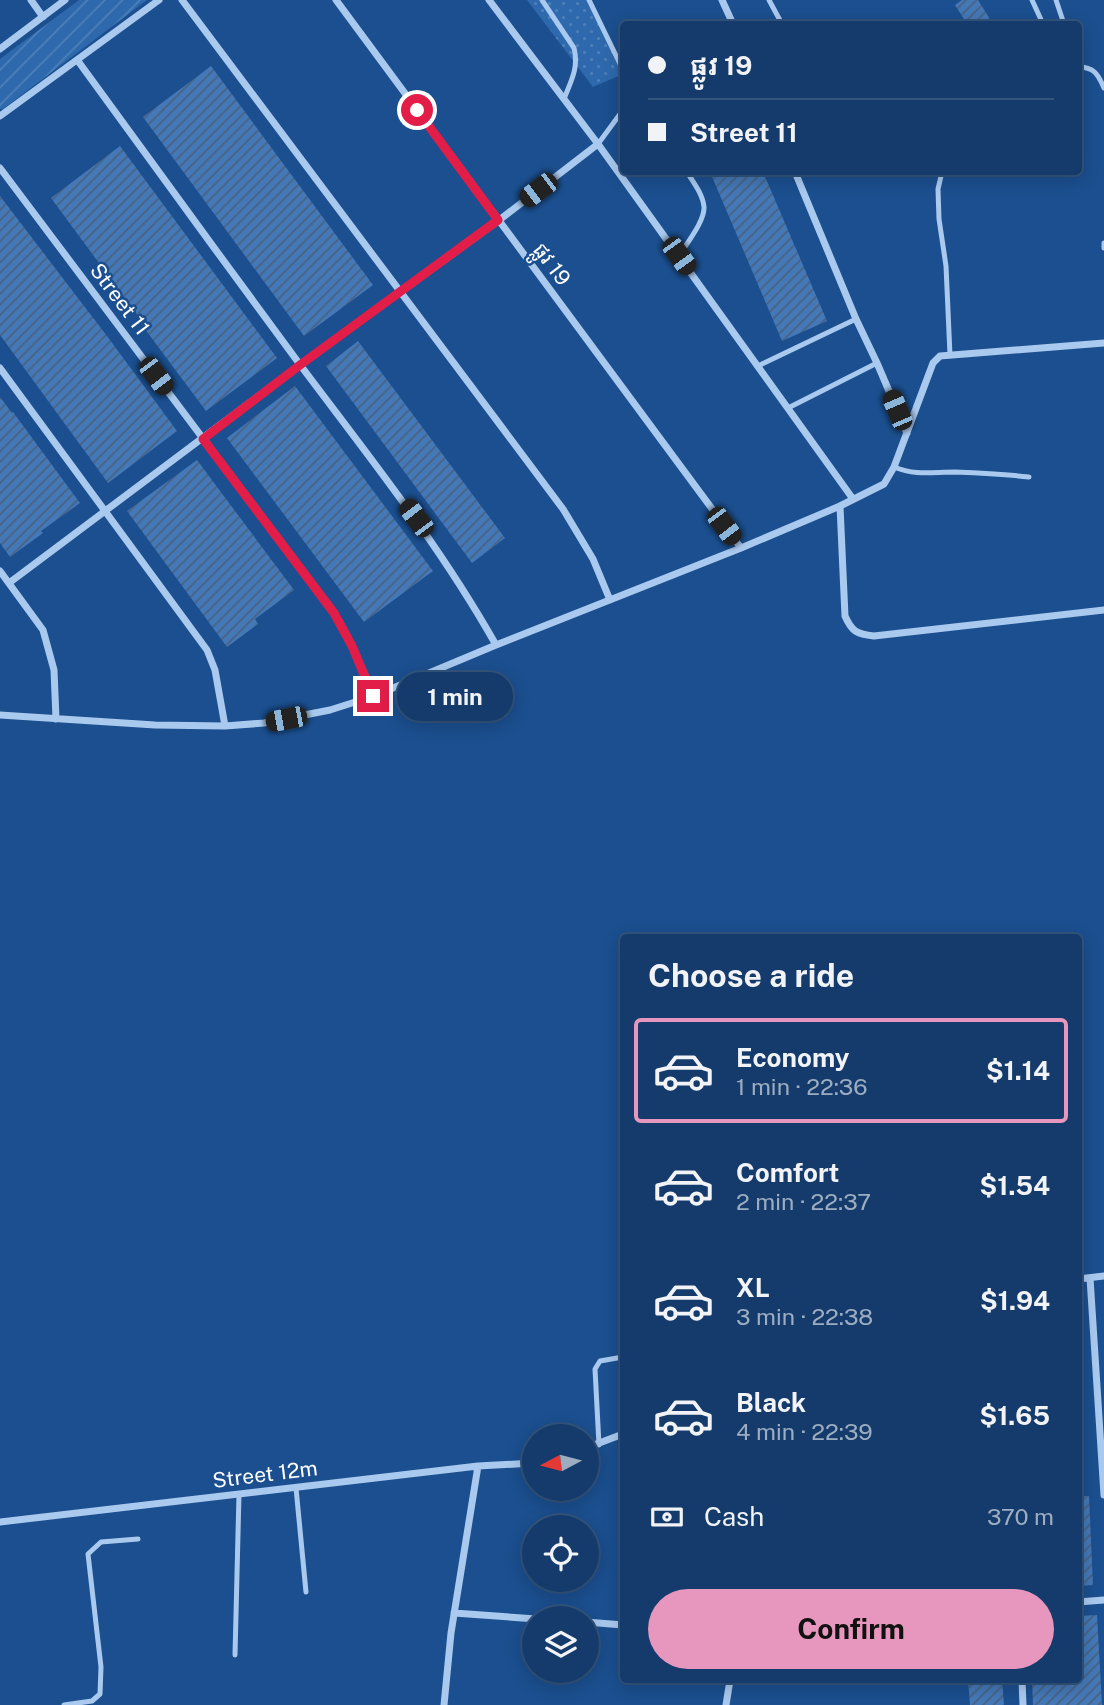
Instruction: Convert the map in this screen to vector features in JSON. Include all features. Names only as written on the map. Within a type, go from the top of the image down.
[{"type":"street","points":[[31,0],[43,17]]},
{"type":"street","points":[[0,49],[65,0]]},
{"type":"street","points":[[0,116],[159,0]]},
{"type":"street","points":[[182,0],[563,509],[593,559],[610,600]]},
{"type":"street","name":"ផ្លូវ 19","points":[[337,0],[741,548]]},
{"type":"street","points":[[489,0],[620,174]]},
{"type":"street","points":[[722,0],[732,21]]},
{"type":"street","points":[[78,61],[300,365],[416,518],[470,599],[496,645]]},
{"type":"street","points":[[9,583],[598,144]]},
{"type":"street","name":"Street 11","points":[[0,168],[334,613],[352,646],[373,696]]},
{"type":"street","points":[[620,175],[853,499]]},
{"type":"street","points":[[796,175],[907,433]]},
{"type":"street","points":[[0,715],[155,725],[225,726],[264,723],[330,710],[373,696],[741,548],[841,506],[884,484],[894,467],[933,363],[940,356],[1104,343]]},
{"type":"street","points":[[0,368],[207,650],[215,670],[225,726]]},
{"type":"street","points":[[841,506],[845,616],[855,632],[874,636],[1104,610]]},
{"type":"street","points":[[0,571],[43,630],[54,670],[56,719]]},
{"type":"street","points":[[1082,1279],[1104,1276]]},
{"type":"street","points":[[1090,1278],[1104,1495]]},
{"type":"street","points":[[599,1445],[620,1435]]},
{"type":"street","name":"Street 12m","points":[[0,1522],[478,1466],[522,1464]]},
{"type":"street","points":[[444,1705],[454,1613],[478,1466]]},
{"type":"street","points":[[1082,1602],[1104,1600]]},
{"type":"street","points":[[454,1613],[522,1618]]},
{"type":"street","points":[[599,1623],[620,1625]]},
{"type":"street","points":[[726,1705],[730,1683]]},
{"type":"street","points":[[1021,1683],[1023,1705]]},
{"type":"lane","points":[[542,0],[574,48],[576,56],[577,64],[564,99]]},
{"type":"lane","points":[[589,0],[620,64]]},
{"type":"lane","points":[[769,0],[780,21]]},
{"type":"lane","points":[[1032,0],[1042,21]]},
{"type":"lane","points":[[1056,0],[1063,21]]},
{"type":"lane","points":[[1082,67],[1092,68],[1104,88]]},
{"type":"lane","points":[[598,144],[620,114]]},
{"type":"lane","points":[[679,256],[701,221],[704,209],[702,197],[689,175]]},
{"type":"lane","points":[[941,175],[938,189],[939,219],[946,266],[950,355]]},
{"type":"lane","points":[[758,366],[856,319]]},
{"type":"lane","points":[[788,408],[877,363]]},
{"type":"lane","points":[[894,467],[919,474],[932,471],[1029,477]]},
{"type":"lane","points":[[598,1424],[595,1369],[600,1361],[620,1358]]},
{"type":"lane","points":[[296,1488],[306,1592]]},
{"type":"lane","points":[[235,1655],[239,1494]]},
{"type":"lane","points":[[64,1705],[92,1701],[100,1694],[101,1667],[88,1554],[101,1542],[138,1539]]},
{"type":"shaded area","points":[[79,0],[147,0],[0,109],[0,59]]},
{"type":"shaded area","points":[[527,0],[590,0],[620,64],[620,75],[593,87]]},
{"type":"building","points":[[962,0],[978,0],[991,21],[965,21],[955,5]]},
{"type":"building","points":[[211,66],[373,285],[304,336],[143,117]]},
{"type":"building","points":[[120,146],[277,358],[206,411],[51,198]]},
{"type":"building","points":[[711,175],[764,175],[827,321],[782,341]]},
{"type":"building","points":[[0,196],[177,431],[108,483],[0,335]]},
{"type":"building","points":[[358,341],[505,538],[472,563],[326,366]]},
{"type":"building","points":[[295,386],[433,571],[364,622],[227,438]]},
{"type":"building","points":[[0,397],[80,503],[10,557],[0,543]]},
{"type":"building","points":[[197,460],[294,590],[255,619],[258,624],[227,647],[127,511]]},
{"type":"building","points":[[1082,1496],[1089,1496],[1093,1585],[1082,1586]]},
{"type":"building","points":[[1097,1615],[1102,1705],[1033,1705],[1032,1683],[1082,1683],[1082,1616]]},
{"type":"building","points":[[968,1683],[1002,1683],[1004,1705],[970,1705]]},
{"type":"route","points":[[373,696],[352,646],[334,613],[203,439],[498,220],[417,110]]}]
